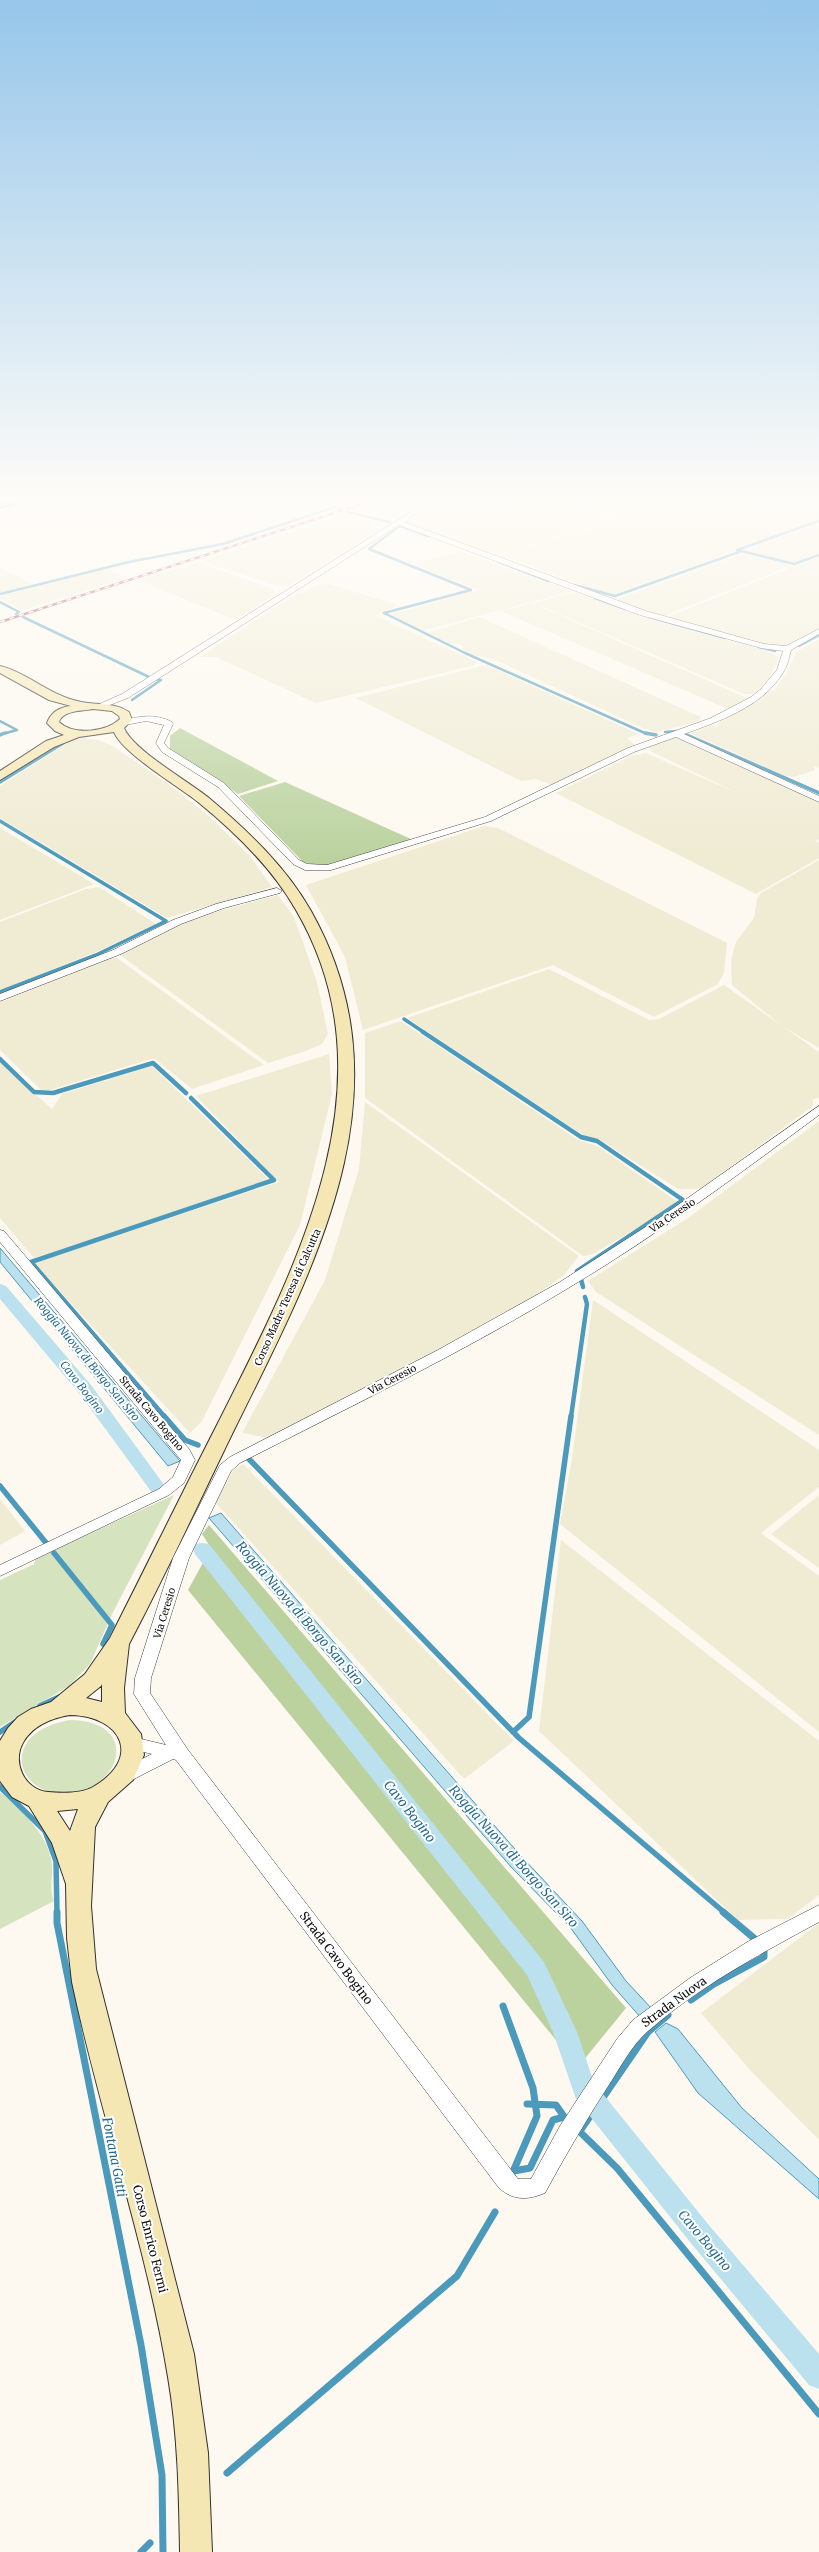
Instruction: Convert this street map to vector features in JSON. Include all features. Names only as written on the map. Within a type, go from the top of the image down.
[{"type":"main road","points":[[0,669],[53,698],[86,706]]},
{"type":"main road","points":[[53,698],[59,704],[61,712]]},
{"type":"main road","points":[[50,744],[57,736],[58,728],[53,720],[61,712],[86,706],[99,706],[121,718]]},
{"type":"main road","points":[[92,733],[121,718]]},
{"type":"main road","points":[[121,718],[122,737],[129,745]]},
{"type":"main road","points":[[58,728],[79,733],[92,733],[129,745]]},
{"type":"main road","points":[[0,776],[50,744],[79,733]]},
{"type":"main road","name":"Corso Madre Teresa di Calcutta","points":[[59,1708],[94,1680],[119,1642],[273,1333],[318,1230],[338,1156],[346,1117],[348,1080],[346,1035],[337,991],[328,962],[305,913],[263,854],[236,827],[207,800],[129,745]]},
{"type":"main road","name":"Corso Madre Teresa di Calcutta","points":[[114,1716],[113,1688],[119,1642]]},
{"type":"main road","points":[[89,1707],[114,1716],[127,1728],[133,1743],[131,1761],[121,1778],[101,1794],[69,1803],[37,1799],[19,1790],[4,1773],[7,1738],[34,1719],[59,1708],[89,1707]]},
{"type":"main road","name":"Corso Enrico Fermi","points":[[101,1794],[83,1823],[77,1882],[83,1969],[179,2356],[190,2438],[196,2552]]},
{"type":"main road","name":"Corso Enrico Fermi","points":[[37,1799],[63,1841],[77,1882]]},
{"type":"street","points":[[99,706],[125,696],[241,622]]},
{"type":"street","points":[[676,622],[764,646],[787,649],[819,631]]},
{"type":"street","points":[[125,696],[118,704],[121,718],[160,719],[169,724],[168,731],[160,739],[161,747],[221,785],[296,862],[316,869],[338,867],[488,819],[631,750],[714,720],[754,699],[772,682],[782,670],[787,649]]},
{"type":"street","points":[[678,734],[819,799]]},
{"type":"street","points":[[0,998],[117,952],[177,922],[220,906],[277,891]]},
{"type":"street","name":"Via Ceresio","points":[[176,1754],[142,1694],[143,1678],[181,1558],[225,1468],[235,1460],[494,1325],[566,1284],[679,1211],[819,1109]]},
{"type":"street","name":"Strada Cavo Bogino","points":[[0,1234],[179,1446],[188,1460],[179,1480],[164,1492],[0,1571]]},
{"type":"street","points":[[133,1743],[176,1754]]},
{"type":"street","points":[[121,1778],[176,1754]]},
{"type":"street","name":"Strada Cavo Bogino","points":[[176,1754],[506,2181],[514,2188],[528,2189]]},
{"type":"street","name":"Strada Nuova","points":[[528,2189],[538,2186],[567,2132],[624,2045],[640,2026],[662,2007],[756,1948],[819,1913]]},
{"type":"shaded area","points":[[253,622],[388,622],[477,662],[472,666],[316,703],[216,657],[200,657]]},
{"type":"shaded area","points":[[403,622],[455,622],[421,631]]},
{"type":"shaded area","points":[[462,622],[490,622],[701,717],[699,721],[657,732],[645,729],[493,659],[476,656],[461,649],[464,647],[460,644],[448,643],[427,633]]},
{"type":"shaded area","points":[[527,622],[575,622],[747,698],[728,709]]},
{"type":"shaded area","points":[[578,622],[659,622],[761,649],[779,657],[770,678],[753,694],[744,694]]},
{"type":"shaded area","points":[[681,622],[819,622],[819,629],[789,645],[773,646]]},
{"type":"shaded area","points":[[819,639],[819,768],[813,766],[815,770],[794,777],[786,776],[690,733],[712,725],[717,727],[721,721],[770,690],[778,692],[774,690],[786,674],[796,652]]},
{"type":"shaded area","points":[[486,665],[639,734],[627,738],[637,747],[552,785],[536,779],[521,781],[356,698]]},
{"type":"shaded area","points":[[84,738],[98,740],[113,746],[171,786],[209,816],[250,856],[272,887],[167,918],[0,818],[0,786],[72,740]]},
{"type":"shaded area","points":[[674,738],[681,739],[819,802],[819,839],[815,841],[819,843],[819,858],[756,894],[556,793],[631,756],[646,753],[737,793],[652,752],[648,747]]},
{"type":"shaded area","points":[[484,826],[498,828],[727,943],[724,973],[718,984],[654,1017],[553,965],[363,1030],[345,957],[306,885]]},
{"type":"shaded area","points":[[0,828],[94,884],[0,920]]},
{"type":"shaded area","points":[[819,860],[819,1048],[782,1026],[732,985],[731,960],[736,942],[754,918],[757,899],[761,893]]},
{"type":"shaded area","points":[[99,887],[156,924],[96,952],[0,990],[0,922],[86,889]]},
{"type":"shaded area","points":[[278,895],[294,917],[317,982],[328,1034],[322,1044],[306,1051],[268,1063],[120,955],[161,932],[193,918]]},
{"type":"shaded area","points":[[117,958],[264,1065],[192,1089],[154,1058],[50,1090],[41,1090],[0,1050],[0,1002],[107,959]]},
{"type":"shaded area","points":[[549,969],[649,1020],[659,1019],[724,985],[819,1052],[819,1098],[813,1099],[813,1106],[700,1189],[678,1189],[600,1140],[583,1135],[407,1018]]},
{"type":"shaded area","points":[[401,1021],[578,1140],[597,1146],[678,1202],[673,1207],[593,1254],[583,1256],[365,1098],[365,1033]]},
{"type":"shaded area","points":[[329,1054],[332,1094],[300,1225],[202,1421],[190,1433],[34,1263],[279,1182],[196,1096]]},
{"type":"shaded area","points":[[0,1062],[52,1109],[62,1094],[152,1066],[270,1181],[34,1258],[0,1218]]},
{"type":"shaded area","points":[[365,1102],[579,1256],[563,1276],[501,1319],[269,1438],[242,1433],[325,1280],[359,1169]]},
{"type":"shaded area","points":[[819,1121],[819,1435],[596,1292],[588,1281],[688,1218]]},
{"type":"shaded area","points":[[593,1300],[819,1450],[819,1487],[761,1533],[819,1576],[819,1732],[560,1524],[572,1459]]},
{"type":"shaded area","points":[[243,1464],[514,1741],[464,1779],[215,1502],[234,1470]]},
{"type":"shaded area","points":[[819,1495],[819,1568],[771,1534]]},
{"type":"shaded area","points":[[0,1499],[25,1531],[0,1545]]},
{"type":"shaded area","points":[[561,1540],[819,1741],[819,1895],[788,1919],[738,1920],[539,1731]]},
{"type":"shaded area","points":[[819,1923],[819,2140],[751,2071],[701,2013]]},
{"type":"green space","points":[[180,728],[278,781],[238,794],[170,749],[170,736]]},
{"type":"green space","points":[[285,782],[413,840],[340,864],[321,867],[303,862],[239,796]]},
{"type":"green space","points":[[174,1495],[112,1614],[90,1664],[69,1686],[0,1727],[0,1580],[34,1564],[36,1558]]},
{"type":"green space","points":[[209,1525],[626,2008],[578,2067],[188,1590],[211,1548],[202,1534]]},
{"type":"green space","points":[[70,1720],[94,1724],[109,1733],[116,1745],[115,1760],[108,1773],[95,1785],[78,1792],[56,1793],[47,1791],[32,1782],[26,1775],[22,1759],[23,1750],[32,1736],[42,1729]]},
{"type":"green space","points":[[0,1792],[33,1824],[40,1833],[50,1853],[52,1864],[51,1887],[54,1901],[0,1929]]},
{"type":"water","name":"Roggia Nuova di Borgo San Siro","points":[[0,1248],[180,1461],[168,1466],[0,1262]]},
{"type":"water","name":"Roggia Nuova di Borgo San Siro","points":[[221,1513],[521,1856],[582,1921],[626,1981],[653,2010],[642,2019],[612,1985],[570,1927],[512,1868],[209,1518]]},
{"type":"water","points":[[666,2023],[678,2029],[742,2108],[819,2179],[819,2199],[698,2093],[655,2032]]},
{"type":"waterway","points":[[34,622],[149,677]]},
{"type":"waterway","points":[[402,622],[465,653],[647,734]]},
{"type":"waterway","points":[[667,622],[725,638]]},
{"type":"waterway","points":[[799,646],[819,635]]},
{"type":"waterway","points":[[759,647],[775,651]]},
{"type":"waterway","points":[[132,700],[161,680],[155,679]]},
{"type":"waterway","points":[[0,721],[17,730],[4,734]]},
{"type":"waterway","points":[[665,732],[677,731]]},
{"type":"waterway","points":[[645,733],[656,735]]},
{"type":"waterway","points":[[687,735],[819,793]]},
{"type":"waterway","points":[[0,782],[63,743]]},
{"type":"waterway","points":[[0,821],[166,921],[96,955],[0,992]]},
{"type":"waterway","points":[[404,1019],[425,1033]]},
{"type":"waterway","points":[[423,1032],[581,1137],[597,1141],[683,1200],[577,1271]]},
{"type":"waterway","points":[[0,1059],[34,1092],[53,1093],[153,1063],[186,1093]]},
{"type":"waterway","points":[[165,1417],[31,1262],[274,1180],[191,1098]]},
{"type":"waterway","points":[[581,1279],[583,1287]]},
{"type":"waterway","name":"Cavo Bogino","points":[[0,1289],[85,1389],[159,1490]]},
{"type":"waterway","points":[[571,1417],[587,1304],[585,1297]]},
{"type":"waterway","points":[[164,1416],[185,1440],[198,1445]]},
{"type":"waterway","points":[[513,1732],[529,1717],[571,1416]]},
{"type":"waterway","points":[[248,1458],[513,1732]]},
{"type":"waterway","name":"Fontana Gatti","points":[[0,1486],[47,1544]]},
{"type":"waterway","name":"Cavo Bogino","points":[[202,1549],[536,1969],[565,2032],[585,2091]]},
{"type":"waterway","name":"Fontana Gatti","points":[[54,1553],[112,1625],[103,1644]]},
{"type":"waterway","name":"Fontana Gatti","points":[[40,1706],[59,1697]]},
{"type":"waterway","name":"Fontana Gatti","points":[[0,1732],[15,1722]]},
{"type":"waterway","points":[[513,1732],[725,1913]]},
{"type":"waterway","name":"Fontana Gatti","points":[[0,1787],[45,1831],[56,1861],[57,1913]]},
{"type":"waterway","points":[[723,1912],[755,1939]]},
{"type":"waterway","name":"Fontana Gatti","points":[[57,1913],[57,1923],[141,2345],[162,2475],[163,2552]]},
{"type":"waterway","points":[[691,2000],[714,1984],[764,1957],[764,1952]]},
{"type":"waterway","points":[[503,2006],[533,2088],[535,2104]]},
{"type":"waterway","points":[[580,2131],[648,2032],[668,2015]]},
{"type":"waterway","name":"Cavo Bogino","points":[[594,2102],[699,2233],[819,2375]]},
{"type":"waterway","points":[[527,2104],[535,2104]]},
{"type":"waterway","points":[[512,2174],[537,2116],[535,2104]]},
{"type":"waterway","points":[[535,2104],[556,2105],[565,2118]]},
{"type":"waterway","points":[[514,2171],[530,2168],[553,2120],[564,2117]]},
{"type":"waterway","points":[[577,2129],[617,2168],[819,2414]]},
{"type":"waterway","points":[[227,2473],[457,2276],[495,2212]]},
{"type":"waterway","points":[[141,2552],[150,2543]]}]
